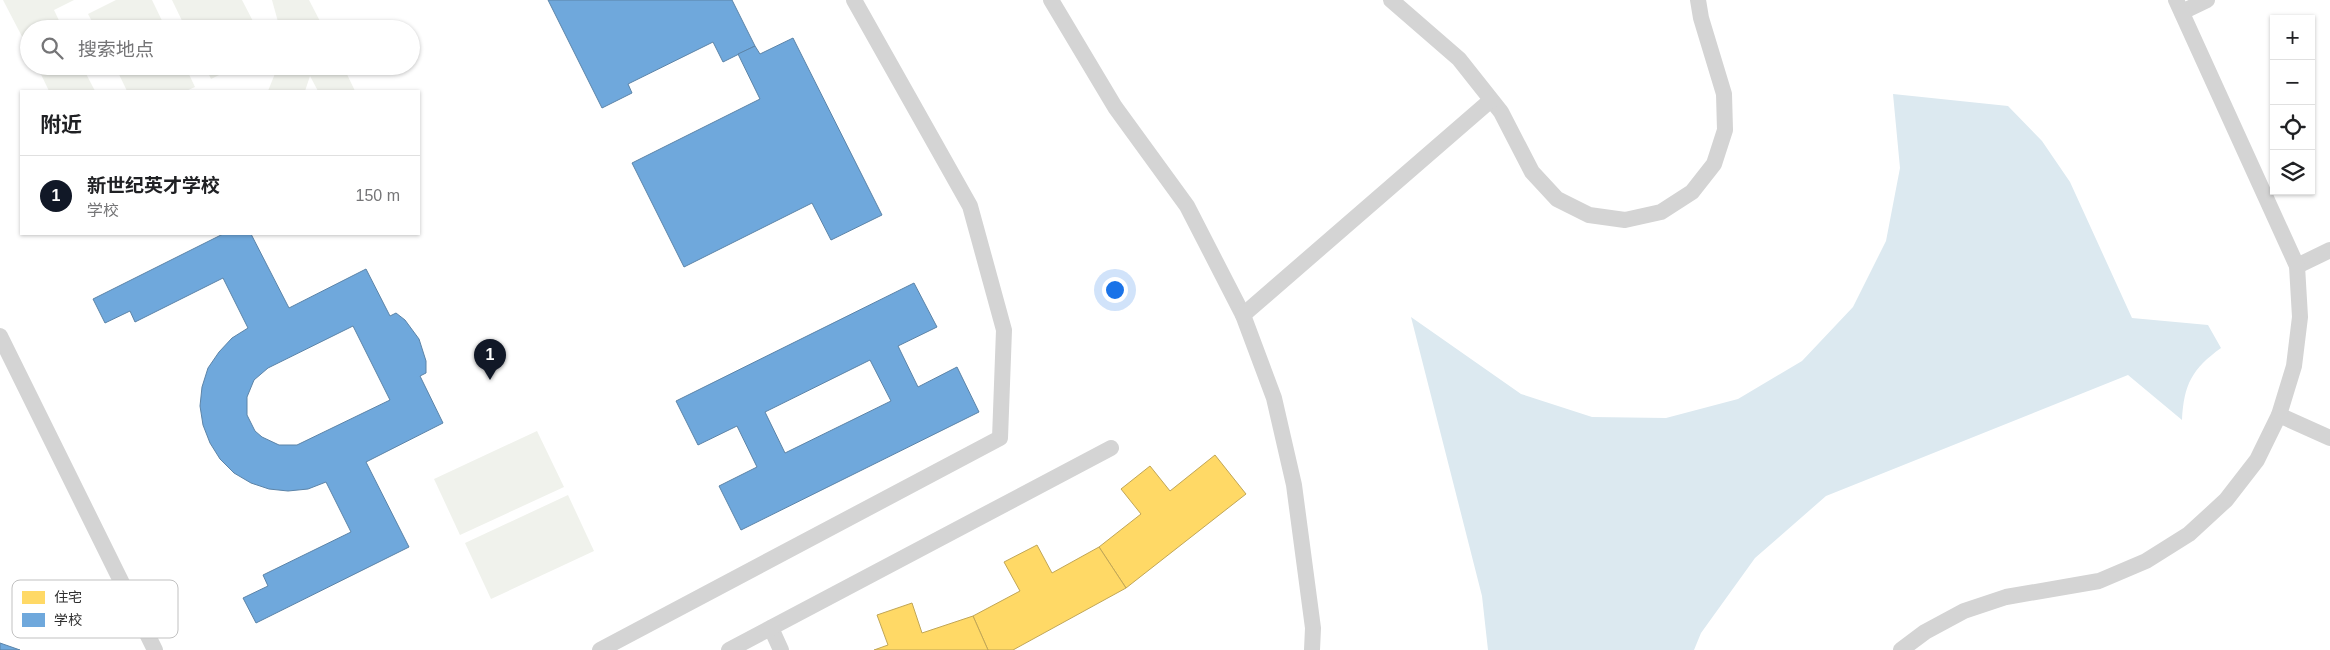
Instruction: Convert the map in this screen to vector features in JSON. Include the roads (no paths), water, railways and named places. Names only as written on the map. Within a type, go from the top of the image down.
[{"type":"lane","points":[[600,650],[1000,438],[1004,330],[970,206],[854,0]]},
{"type":"lane","points":[[1051,0],[1115,107],[1187,206],[1244,314],[1274,398],[1294,485],[1313,628],[1312,650]]},
{"type":"lane","points":[[1391,0],[1459,59],[1501,112],[1532,172],[1557,199],[1589,215],[1625,220],[1661,212],[1692,192],[1714,164],[1725,130],[1724,94],[1698,0]]},
{"type":"lane","points":[[1900,650],[1925,632],[1964,611],[2006,598],[2099,581],[2146,562],[2189,534],[2226,500],[2257,460],[2280,415],[2294,366],[2299,325],[2297,266],[2179,6],[2207,0]]},
{"type":"lane","points":[[1244,314],[1491,100]]},
{"type":"lane","points":[[2297,266],[2330,250]]},
{"type":"lane","points":[[0,336],[120,580]]},
{"type":"lane","points":[[2280,415],[2330,438]]},
{"type":"lane","points":[[728,650],[1111,448]]},
{"type":"lane","points":[[771,628],[781,650]]},
{"type":"lane","points":[[149,638],[155,650]]},
{"type":"place","name":"新世纪英才学校","points":[[490,380]]}]
